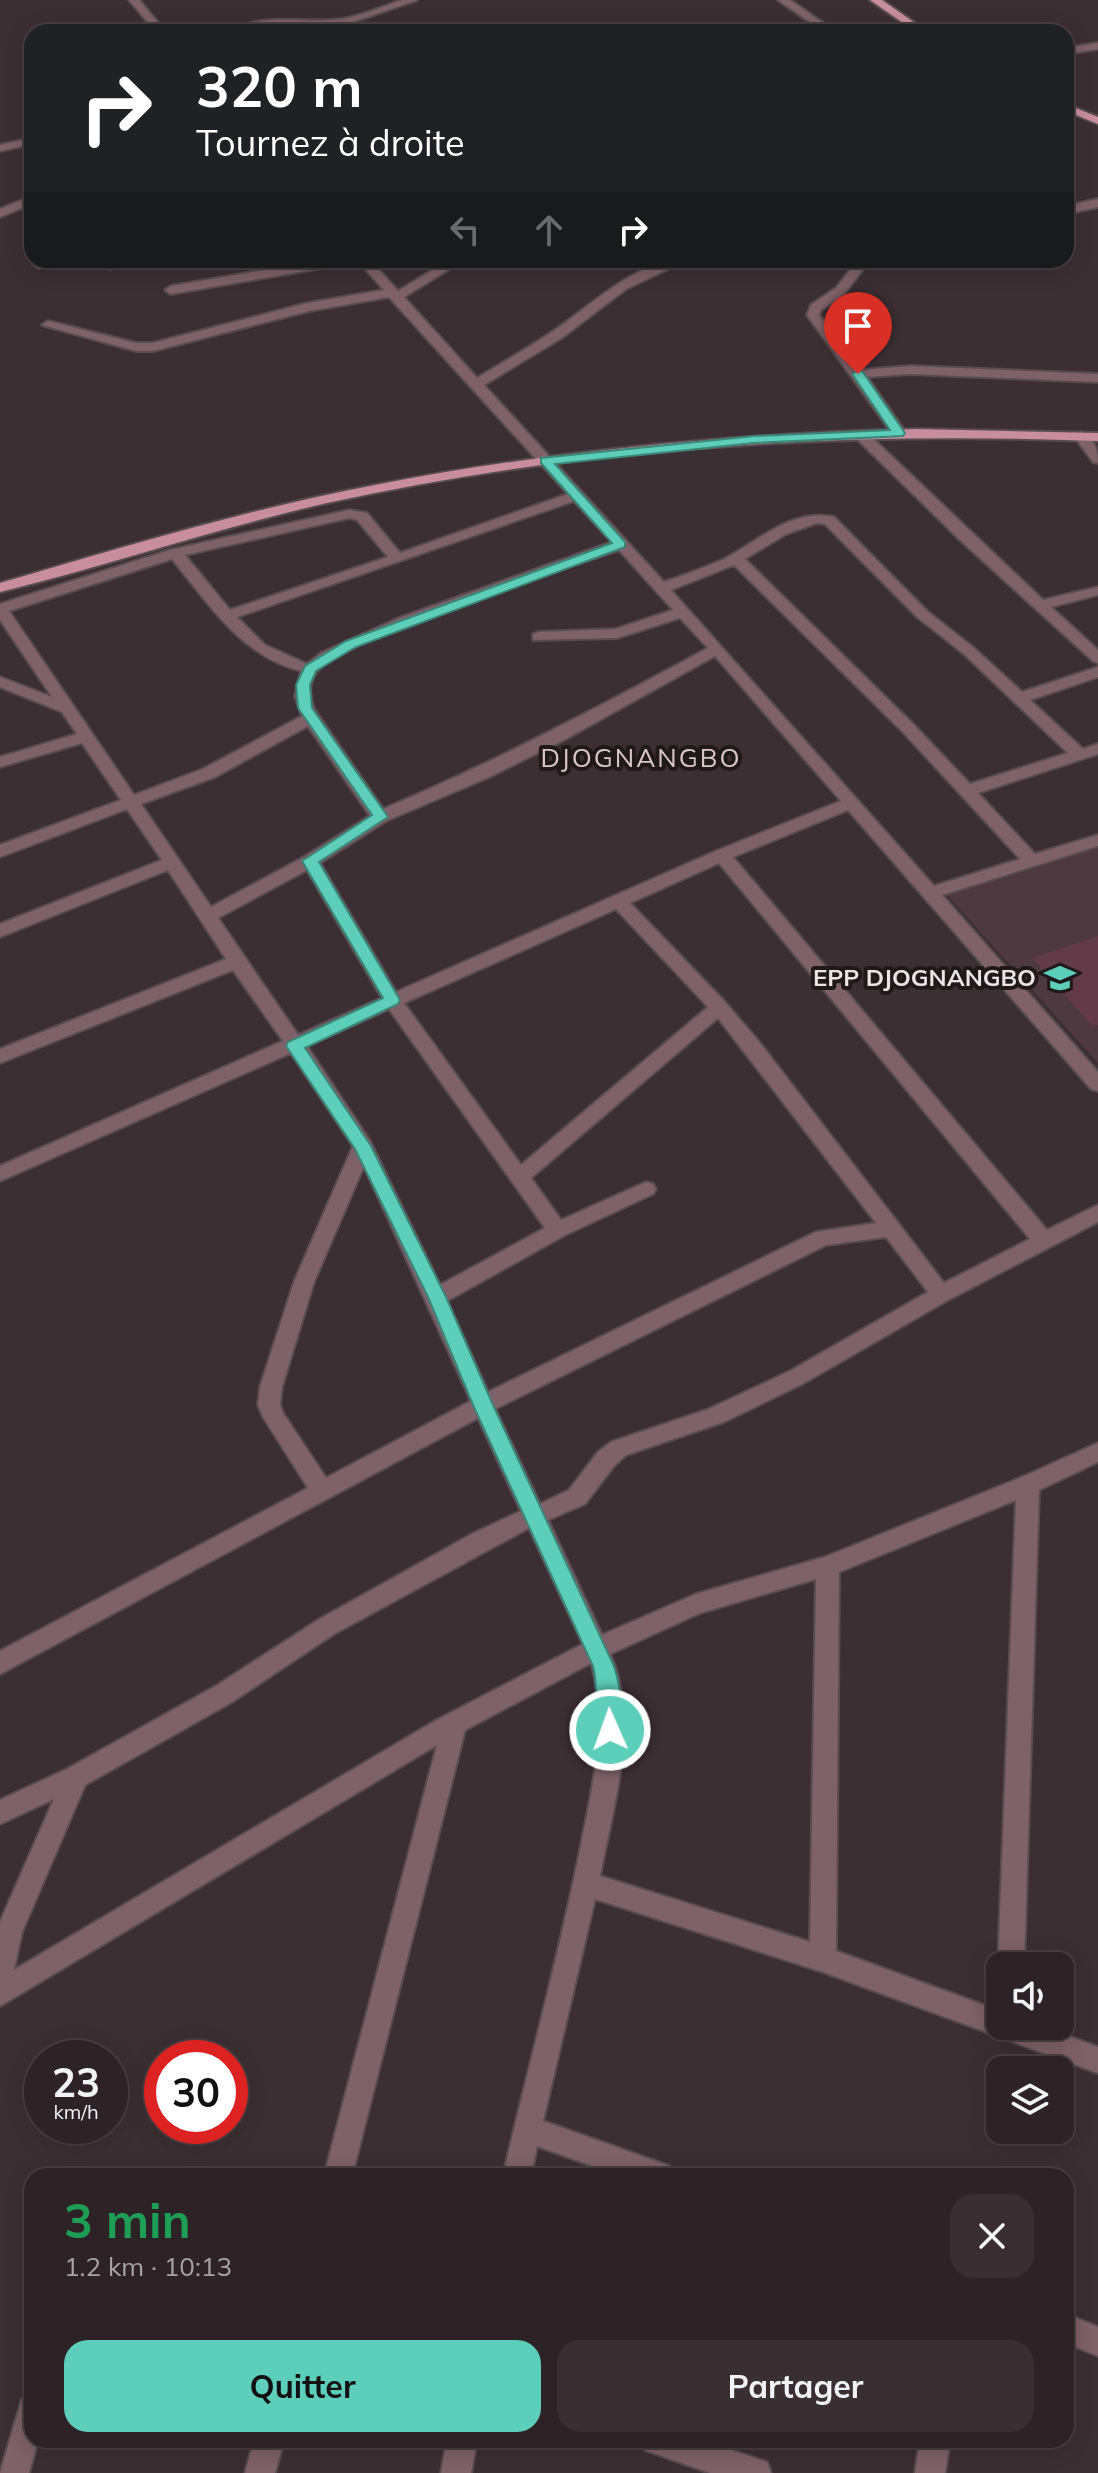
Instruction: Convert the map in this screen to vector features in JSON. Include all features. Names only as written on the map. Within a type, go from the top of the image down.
[{"type":"main road","points":[[875,0],[911,24]]},
{"type":"main road","points":[[1074,110],[1098,121]]},
{"type":"main road","points":[[0,588],[179,536],[325,500],[545,461],[715,442],[860,434],[1098,437]]},
{"type":"street","points":[[134,0],[154,24]]},
{"type":"street","points":[[341,24],[412,0]]},
{"type":"street","points":[[783,0],[819,24]]},
{"type":"street","points":[[266,24],[278,21],[306,24],[347,21]]},
{"type":"street","points":[[1074,50],[1098,46]]},
{"type":"street","points":[[0,148],[24,143]]},
{"type":"street","points":[[0,213],[24,203]]},
{"type":"street","points":[[1074,208],[1098,203]]},
{"type":"street","points":[[171,290],[299,268]]},
{"type":"street","points":[[370,268],[717,649],[1098,1084]]},
{"type":"street","points":[[48,325],[136,347],[153,347],[308,307],[392,295],[443,268]]},
{"type":"street","points":[[475,385],[558,334],[622,286],[663,268]]},
{"type":"street","points":[[858,268],[840,291],[815,308],[813,313],[899,433]]},
{"type":"street","points":[[858,374],[910,370],[1098,378]]},
{"type":"street","points":[[860,434],[1098,658]]},
{"type":"street","points":[[1081,436],[1098,459]]},
{"type":"street","points":[[229,615],[577,495]]},
{"type":"street","points":[[396,557],[362,516],[349,514],[175,553],[0,609],[208,916],[235,962],[363,1146],[437,1297],[483,1405],[596,1649],[609,1685],[610,1730],[606,1778],[587,1884],[519,2168]]},
{"type":"street","points":[[662,588],[736,558],[799,524],[818,518],[829,520],[922,614],[1080,755]]},
{"type":"street","points":[[380,817],[311,718],[303,699],[303,685],[310,669],[334,652],[374,634],[621,544]]},
{"type":"street","points":[[175,553],[245,637],[258,648],[310,669]]},
{"type":"street","points":[[736,558],[911,731],[1032,861]]},
{"type":"street","points":[[1040,605],[1098,591]]},
{"type":"street","points":[[538,637],[617,633],[683,612]]},
{"type":"street","points":[[208,916],[310,861],[380,817],[481,774],[717,649]]},
{"type":"street","points":[[1019,698],[1098,672]]},
{"type":"street","points":[[0,682],[66,708]]},
{"type":"street","points":[[0,851],[209,773],[311,718]]},
{"type":"street","points":[[0,762],[87,736]]},
{"type":"street","points":[[966,791],[1098,749]]},
{"type":"street","points":[[0,1174],[722,855],[852,802]]},
{"type":"street","points":[[930,893],[1098,840]]},
{"type":"street","points":[[722,855],[1044,1241]]},
{"type":"street","points":[[310,861],[392,1000],[558,1230]]},
{"type":"street","points":[[0,931],[171,863]]},
{"type":"street","points":[[619,902],[719,1007],[941,1294]]},
{"type":"street","points":[[0,1056],[235,962]]},
{"type":"street","points":[[520,1177],[719,1007]]},
{"type":"street","points":[[322,1491],[274,1417],[269,1405],[271,1387],[304,1282],[363,1146]]},
{"type":"street","points":[[437,1297],[558,1230],[646,1189]]},
{"type":"street","points":[[0,1812],[76,1777],[224,1694],[326,1627],[508,1526],[577,1497],[606,1459],[619,1448],[716,1416],[797,1377],[941,1294],[1098,1213]]},
{"type":"street","points":[[0,1663],[483,1405],[807,1244],[850,1232],[891,1229]]},
{"type":"street","points":[[0,1993],[455,1723],[596,1649],[696,1604],[828,1566],[1028,1485],[1098,1452]]},
{"type":"street","points":[[1011,1952],[1028,1485]]},
{"type":"street","points":[[823,1959],[828,1566]]},
{"type":"street","points":[[340,2168],[455,1723]]},
{"type":"street","points":[[0,1993],[2,1957],[9,1931],[76,1777]]},
{"type":"street","points":[[587,1884],[823,1959],[986,2019]]},
{"type":"street","points":[[1043,2040],[1098,2060]]},
{"type":"street","points":[[527,2129],[637,2168]]},
{"type":"street","points":[[1074,2332],[1098,2342]]},
{"type":"street","points":[[14,2473],[24,2437]]},
{"type":"street","points":[[260,2473],[267,2448]]},
{"type":"street","points":[[456,2473],[461,2448]]},
{"type":"street","points":[[679,2448],[756,2473]]},
{"type":"street","points":[[930,2473],[934,2448]]},
{"type":"shaded area","name":"EPP DJOGNANGBO","points":[[1098,846],[1098,1063],[946,894]]},
{"type":"shaded area","points":[[1098,936],[1098,1025],[1093,1027],[1032,958]]},
{"type":"place","name":"EPP DJOGNANGBO","points":[[1060,978]]},
{"type":"district","name":"DJOGNANGBO","points":[[641,758]]},
{"type":"route","points":[[610,1730],[609,1685],[604,1666],[483,1405],[437,1297],[363,1146],[333,1098],[294,1046],[392,1000],[310,861],[380,817],[305,708],[303,685],[310,669],[351,644],[621,544],[545,461],[754,439],[899,433],[858,374]]}]
